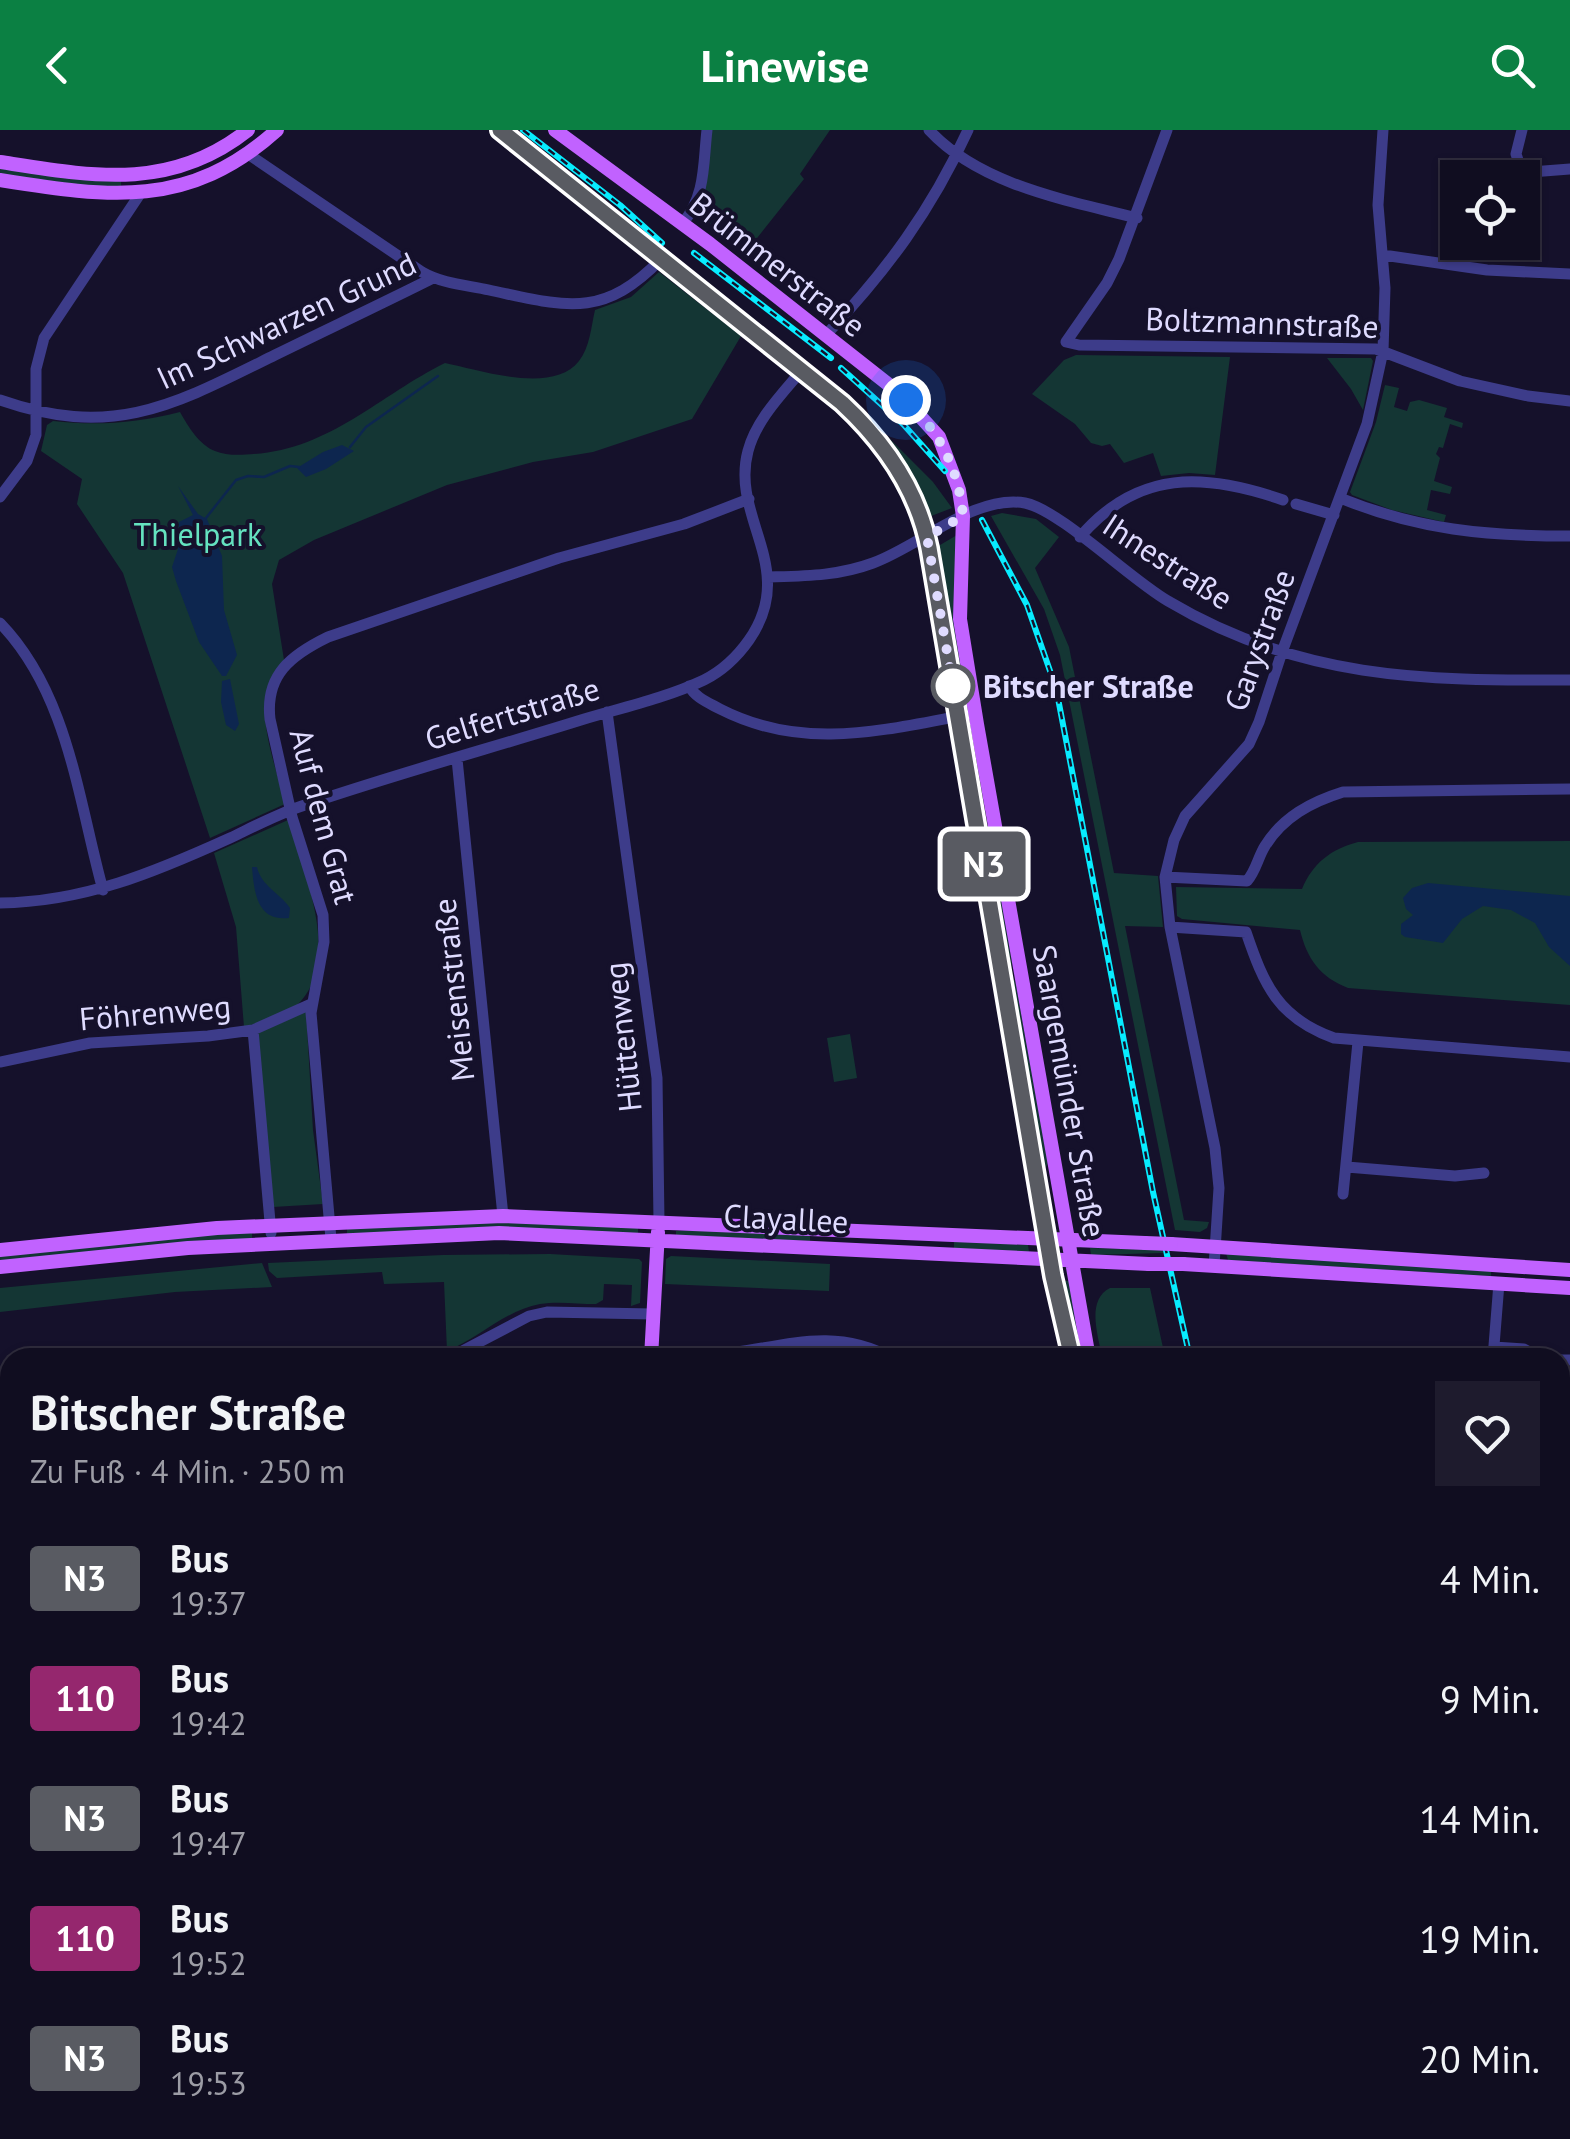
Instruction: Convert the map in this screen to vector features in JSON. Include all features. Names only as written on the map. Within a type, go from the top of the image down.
[{"type":"main road","points":[[0,162],[86,174],[143,175],[197,160],[248,130]]},
{"type":"main road","points":[[0,180],[80,193],[140,194],[190,184],[248,154],[277,130]]},
{"type":"main road","name":"Saargemünder Straße","points":[[500,130],[860,419],[904,480],[927,537],[1050,1258],[1070,1348]]},
{"type":"main road","name":"Brümmerstraße","points":[[556,130],[682,223],[906,400],[939,437],[957,480],[963,516]]},
{"type":"main road","points":[[236,140],[248,154]]},
{"type":"main road","points":[[140,194],[143,175]]},
{"type":"main road","name":"Saargemünder Straße","points":[[963,516],[960,620],[1087,1348]]},
{"type":"main road","name":"Clayallee","points":[[0,1250],[270,1225],[503,1216],[1146,1242],[1570,1270]]},
{"type":"main road","name":"Hüttenweg","points":[[651,1348],[659,1222]]},
{"type":"main road","name":"Clayallee","points":[[0,1267],[272,1242],[499,1233],[1183,1264],[1570,1288]]},
{"type":"street","points":[[682,223],[697,200],[705,171],[707,130]]},
{"type":"street","points":[[928,130],[956,156],[1050,195],[1137,218],[1168,130]]},
{"type":"street","points":[[826,336],[899,252],[944,182],[968,130]]},
{"type":"street","name":"Garystraße","points":[[1214,1266],[1219,1188],[1215,1148],[1170,926],[1165,877],[1185,816],[1253,736],[1367,424],[1383,350],[1383,255],[1378,206],[1383,130]]},
{"type":"street","points":[[1522,130],[1516,154],[1520,166],[1531,172],[1570,169]]},
{"type":"street","points":[[248,154],[433,278]]},
{"type":"street","points":[[0,498],[27,460],[36,435],[36,369],[44,338],[140,194]]},
{"type":"street","name":"Boltzmannstraße","points":[[1137,218],[1107,284],[1066,342],[1383,350],[1460,382],[1570,401]]},
{"type":"street","points":[[1383,255],[1488,270],[1570,274]]},
{"type":"street","name":"Im Schwarzen Grund","points":[[0,400],[38,410],[107,416],[139,413],[176,403],[433,278],[546,301],[588,304],[629,289],[660,259]]},
{"type":"street","name":"Gelfertstraße","points":[[0,903],[104,890],[152,873],[290,810],[689,686],[723,668],[747,643],[761,617],[769,577],[744,476],[752,438],[802,370]]},
{"type":"street","points":[[1080,537],[1115,504],[1142,490],[1174,482],[1239,486],[1282,500]]},
{"type":"street","points":[[1340,498],[1400,520],[1462,532],[1570,536]]},
{"type":"street","name":"Auf dem Grat","points":[[330,1239],[310,1004],[324,928],[320,902],[290,810],[268,703],[274,678],[294,656],[328,637],[560,558],[695,521],[749,499]]},
{"type":"street","name":"Ihnestraße","points":[[769,577],[818,576],[856,569],[991,504],[1024,503],[1048,512],[1146,587],[1191,615],[1282,652],[1337,668],[1390,676],[1570,680]]},
{"type":"street","points":[[1296,504],[1334,515]]},
{"type":"street","points":[[0,623],[39,672],[52,702],[104,890]]},
{"type":"street","points":[[689,686],[694,695],[732,715],[771,728],[815,735],[864,734],[975,713]]},
{"type":"street","name":"Hüttenweg","points":[[606,712],[657,1078],[659,1222]]},
{"type":"street","name":"Meisenstraße","points":[[457,759],[503,1216]]},
{"type":"street","points":[[1165,877],[1247,881],[1265,846],[1287,821],[1314,802],[1343,792],[1570,789]]},
{"type":"street","points":[[1170,926],[1246,932],[1261,976],[1284,1010],[1316,1031],[1358,1042],[1570,1056]]},
{"type":"street","name":"Föhrenweg","points":[[0,1062],[90,1044],[253,1030],[310,1004]]},
{"type":"street","points":[[253,1030],[272,1242]]},
{"type":"street","points":[[1344,1194],[1358,1042]]},
{"type":"street","points":[[1347,1167],[1455,1176],[1484,1173]]},
{"type":"street","points":[[1494,1348],[1499,1283]]},
{"type":"street","points":[[468,1348],[529,1316],[547,1312],[653,1314]]},
{"type":"street","points":[[754,1348],[791,1341],[866,1344],[873,1348]]},
{"type":"green space","points":[[712,130],[830,130],[800,174],[804,179],[746,252],[697,214]]},
{"type":"green space","points":[[0,165],[121,180],[121,191],[0,176]]},
{"type":"green space","name":"Thielpark","points":[[659,272],[741,336],[692,419],[593,452],[533,462],[447,485],[314,540],[279,560],[272,584],[284,660],[273,676],[265,711],[285,804],[210,838],[123,573],[77,504],[82,479],[41,451],[47,425],[53,421],[132,421],[180,412],[199,440],[215,451],[239,455],[281,450],[354,419],[445,363],[515,377],[552,377],[567,371],[586,350],[595,310],[631,297]]},
{"type":"green space","points":[[1076,355],[1230,357],[1215,475],[1161,476],[1153,453],[1124,463],[1110,444],[1091,443],[1075,424],[1032,394],[1064,360]]},
{"type":"green space","points":[[1327,358],[1371,358],[1363,410],[1351,389]]},
{"type":"green space","points":[[1385,385],[1399,388],[1394,407],[1407,411],[1410,402],[1419,400],[1447,408],[1444,417],[1463,423],[1462,428],[1450,424],[1443,448],[1439,447],[1436,454],[1440,458],[1434,481],[1452,487],[1450,494],[1431,490],[1427,510],[1446,515],[1444,522],[1392,510],[1350,492]]},
{"type":"green space","points":[[869,418],[933,482],[952,508],[926,518]]},
{"type":"green space","points":[[1002,513],[1036,519],[1059,537],[1035,568],[1069,647],[1114,873],[1158,876],[1163,927],[1125,926],[1184,1220],[1209,1222],[1200,1232],[1175,1230],[1060,655],[1044,609],[991,516]]},
{"type":"green space","points":[[957,535],[955,613],[965,685],[959,686],[935,548]]},
{"type":"green space","points":[[288,820],[315,912],[318,961],[313,983],[296,1006],[244,1027],[236,927],[214,853]]},
{"type":"green space","points":[[989,826],[1011,965],[1006,963],[984,829]]},
{"type":"green space","points":[[1570,841],[1570,1005],[1348,988],[1316,966],[1300,930],[1177,916],[1176,887],[1302,889],[1324,858],[1358,842]]},
{"type":"green space","points":[[1015,980],[1046,1167],[1041,1165],[1010,983]]},
{"type":"green space","points":[[306,1010],[313,1130],[323,1204],[273,1207],[258,1032]]},
{"type":"green space","points":[[850,1034],[857,1078],[834,1082],[827,1038]]},
{"type":"green space","points":[[456,1221],[638,1225],[638,1234],[347,1234],[347,1225]]},
{"type":"green space","points":[[252,1231],[252,1239],[0,1263],[0,1254]]},
{"type":"green space","points":[[676,1231],[810,1234],[810,1241],[676,1235]]},
{"type":"green space","points":[[954,1241],[1028,1245],[1029,1252],[954,1248]]},
{"type":"green space","points":[[1090,1248],[1163,1250],[1163,1253],[1091,1255]]},
{"type":"green space","points":[[1226,1253],[1491,1271],[1491,1276],[1228,1260]]},
{"type":"green space","points":[[550,1254],[639,1259],[640,1303],[631,1306],[632,1285],[604,1284],[603,1300],[596,1304],[528,1307],[447,1348],[444,1282],[384,1284],[382,1272],[277,1278],[269,1271],[268,1263]]},
{"type":"green space","points":[[671,1256],[830,1264],[829,1291],[665,1284],[666,1259]]},
{"type":"green space","points":[[262,1263],[272,1287],[175,1292],[0,1312],[0,1288]]},
{"type":"green space","points":[[1059,1281],[1072,1281],[1083,1348],[1076,1348]]},
{"type":"green space","points":[[1110,1288],[1150,1288],[1163,1348],[1100,1348],[1096,1309]]},
{"type":"water","points":[[342,445],[354,451],[326,469],[306,477],[297,468],[323,452]]},
{"type":"water","points":[[178,486],[198,514],[207,519],[222,556],[224,610],[237,655],[226,676],[222,676],[199,642],[172,567],[178,549],[179,522],[193,515]]},
{"type":"water","points":[[230,679],[239,724],[235,731],[226,725],[221,702],[222,681]]},
{"type":"water","points":[[252,867],[257,867],[262,879],[290,908],[289,918],[278,918],[264,910],[256,895]]},
{"type":"water","points":[[1428,883],[1570,896],[1570,966],[1549,947],[1535,923],[1511,910],[1483,906],[1462,919],[1443,943],[1405,937],[1401,924],[1413,915],[1403,898],[1412,888]]},
{"type":"waterway","points":[[350,447],[366,427],[438,376]]},
{"type":"waterway","points":[[206,518],[236,480],[299,467]]},
{"type":"railway","points":[[523,130],[662,243]]},
{"type":"railway","points":[[694,253],[831,358]]},
{"type":"railway","points":[[841,368],[903,424],[945,471]]},
{"type":"railway","points":[[982,520],[1027,605],[1056,688],[1153,1192],[1188,1348]]},
{"type":"bus line","name":"N3","points":[[500,130],[860,419],[883,446],[914,501],[927,537],[1053,1276],[1070,1348]]},
{"type":"place","name":"Bitscher Straße","points":[[953,686]]},
{"type":"route","points":[[906,400],[939,437],[962,500],[963,516],[927,537],[953,686]]}]
